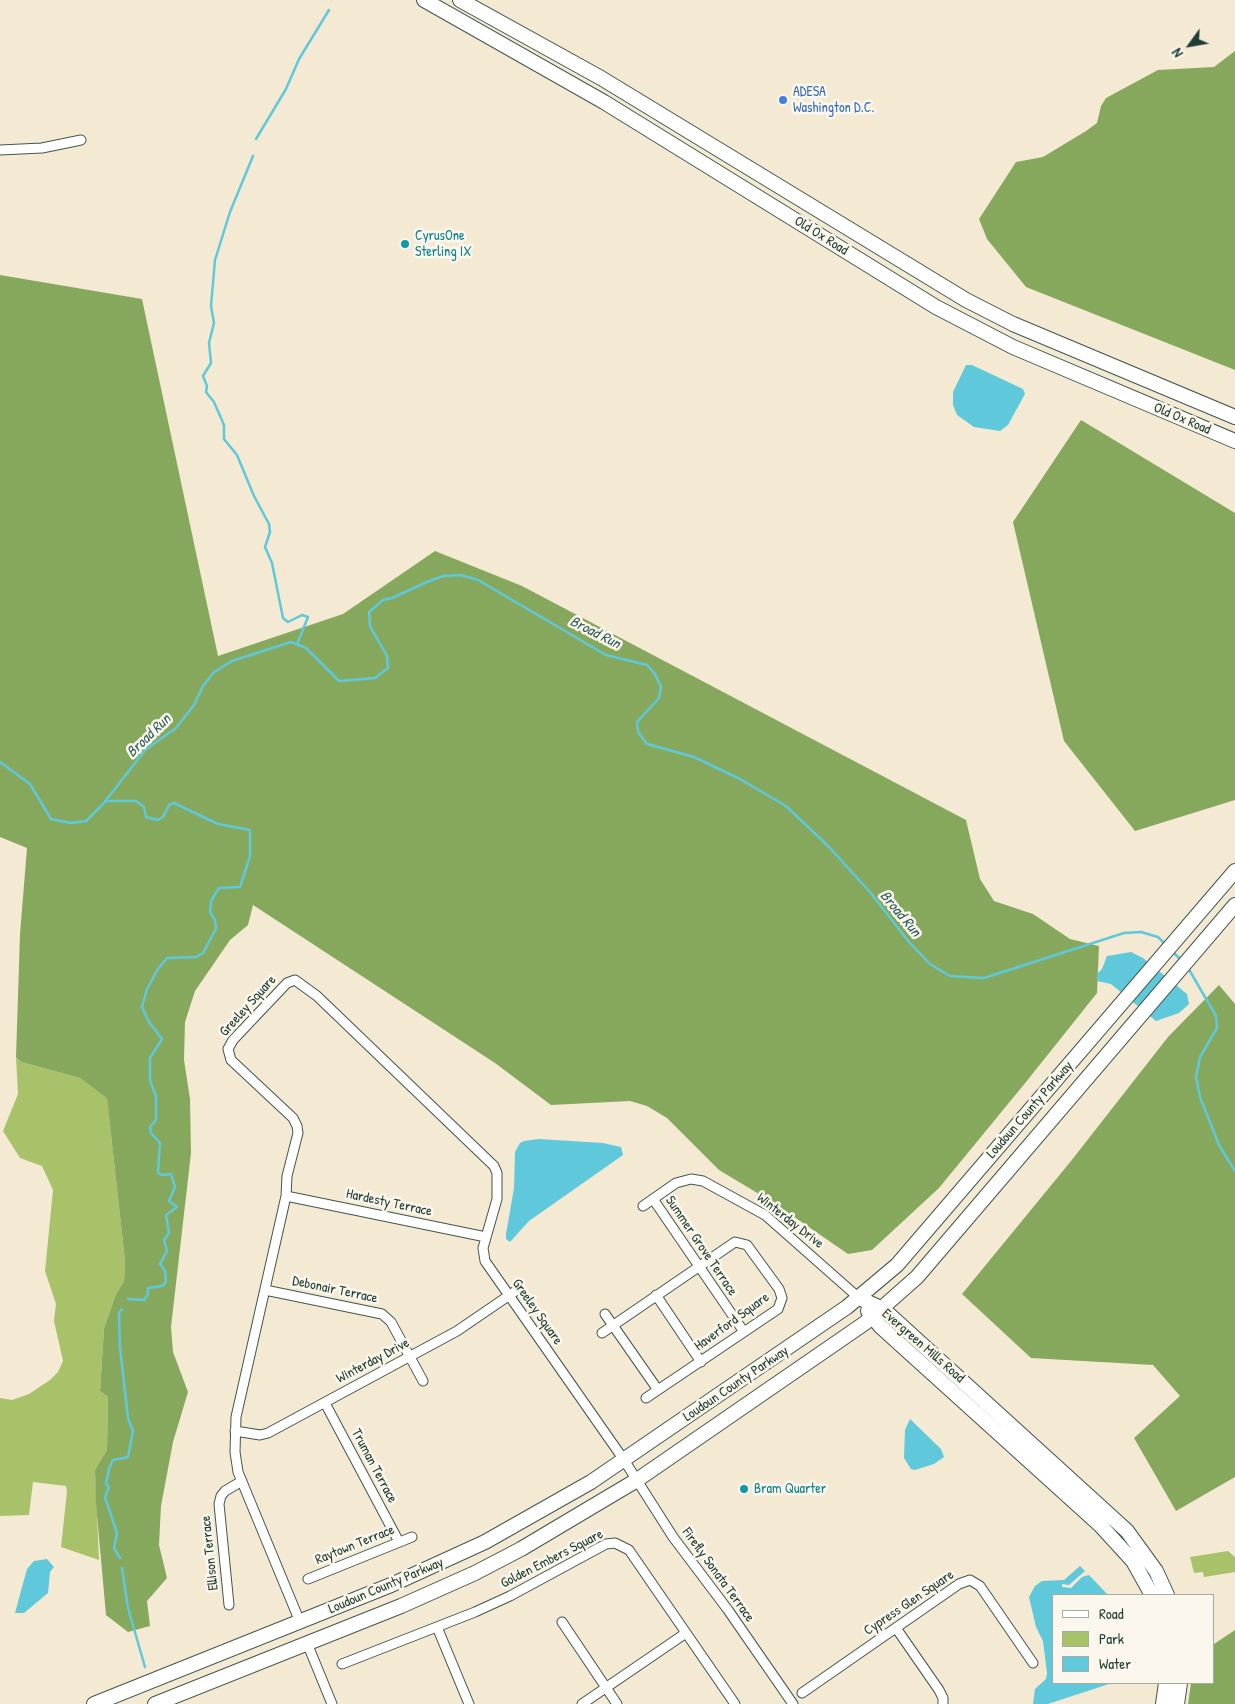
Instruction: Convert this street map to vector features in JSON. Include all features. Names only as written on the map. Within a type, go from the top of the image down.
[{"type":"main road","name":"Old Ox Road","points":[[424,0],[604,102],[936,307],[1013,347],[1235,441]]},
{"type":"main road","name":"Old Ox Road","points":[[460,0],[601,78],[944,288],[1013,324],[1235,417]]},
{"type":"main road","name":"Loudoun County Parkway","points":[[94,1704],[391,1585],[485,1542],[569,1495],[624,1460],[859,1298],[897,1265],[1235,871]]},
{"type":"main road","name":"Loudoun County Parkway","points":[[154,1704],[401,1606],[475,1573],[568,1522],[637,1480],[877,1313],[917,1276],[1193,957],[1235,905]]},
{"type":"main road","name":"Evergreen Mills Road","points":[[859,1298],[1127,1531],[1152,1565],[1166,1594]]},
{"type":"main road","name":"Evergreen Mills Road","points":[[877,1313],[1100,1525],[1133,1560],[1151,1594]]},
{"type":"main road","points":[[1163,1704],[1166,1684]]},
{"type":"main road","points":[[1177,1704],[1180,1684]]},
{"type":"street","points":[[0,150],[42,148],[80,140]]},
{"type":"street","name":"Greeley Square","points":[[300,1622],[236,1462],[236,1417],[286,1196],[287,1176],[298,1133],[293,1118],[231,1060],[228,1049],[233,1040],[288,983],[295,980],[317,996],[494,1166],[497,1173],[497,1199],[483,1248],[485,1261],[624,1460]]},
{"type":"street","name":"Winterday Drive","points":[[643,1206],[676,1183],[690,1179],[704,1181],[765,1215],[859,1298]]},
{"type":"street","name":"Hardesty Terrace","points":[[286,1196],[486,1237]]},
{"type":"street","name":"Summer Grove Terrace","points":[[653,1199],[744,1332]]},
{"type":"street","name":"Haverford Square","points":[[602,1333],[731,1243],[743,1242],[774,1282],[780,1293],[781,1305],[701,1362],[646,1398]]},
{"type":"street","name":"Debonair Terrace","points":[[264,1290],[382,1314],[391,1322],[423,1381]]},
{"type":"street","name":"Winterday Drive","points":[[236,1431],[260,1435],[268,1433],[457,1331],[517,1290]]},
{"type":"street","points":[[656,1295],[701,1362]]},
{"type":"street","points":[[605,1314],[658,1390]]},
{"type":"street","name":"Truman Terrace","points":[[325,1403],[399,1542]]},
{"type":"street","name":"Firefly Sonata Terrace","points":[[624,1460],[673,1537],[728,1610],[790,1703]]},
{"type":"street","name":"Ellison Terrace","points":[[229,1605],[219,1504],[221,1496],[225,1491],[242,1481]]},
{"type":"street","name":"Raytown Terrace","points":[[308,1578],[412,1537]]},
{"type":"street","name":"Golden Embers Square","points":[[342,1664],[510,1596],[598,1548],[615,1543],[629,1550],[730,1702]]},
{"type":"street","name":"Cypress Glen Square","points":[[802,1693],[958,1584],[970,1580],[980,1586],[1033,1663]]},
{"type":"street","points":[[562,1622],[617,1704]]},
{"type":"street","points":[[437,1626],[469,1704]]},
{"type":"street","points":[[896,1628],[944,1698],[943,1704]]},
{"type":"street","points":[[582,1704],[686,1634]]},
{"type":"street","points":[[307,1643],[332,1704]]},
{"type":"green space","points":[[1235,51],[1235,370],[1026,287],[987,239],[979,219],[1016,162],[1043,157],[1086,131],[1097,123],[1101,106],[1106,98],[1158,70],[1214,67]]},
{"type":"green space","points":[[0,275],[142,299],[218,656],[343,614],[435,551],[522,586],[966,820],[980,879],[994,901],[1033,914],[1070,939],[1099,946],[1097,993],[1026,1082],[939,1188],[872,1250],[848,1254],[774,1203],[719,1170],[667,1118],[647,1106],[630,1101],[551,1105],[495,1063],[253,905],[248,925],[230,940],[195,991],[185,1022],[184,1060],[190,1099],[191,1153],[171,1327],[173,1352],[188,1392],[173,1442],[161,1506],[159,1545],[167,1578],[147,1601],[150,1626],[128,1632],[106,1615],[96,1504],[95,1470],[107,1450],[108,1397],[100,1391],[104,1328],[116,1294],[124,1281],[125,1261],[107,1098],[80,1078],[21,1062],[16,1057],[20,934],[27,848],[0,837]]},
{"type":"green space","points":[[1081,420],[1235,513],[1235,800],[1135,831],[1064,741],[1013,522]]},
{"type":"green space","points":[[1219,985],[1235,1004],[1235,1477],[1176,1511],[1134,1438],[1180,1396],[1153,1365],[1031,1358],[962,1294],[1071,1161],[1168,1037]]},
{"type":"green space","points":[[16,1057],[21,1062],[80,1078],[107,1097],[125,1261],[124,1281],[116,1294],[104,1328],[100,1391],[108,1397],[107,1450],[95,1471],[99,1560],[61,1547],[66,1486],[33,1482],[29,1515],[0,1516],[0,1398],[12,1400],[29,1394],[50,1380],[58,1372],[63,1361],[54,1321],[56,1304],[45,1271],[53,1190],[42,1166],[20,1158],[3,1131],[18,1094]]},
{"type":"green space","points":[[1228,1551],[1235,1557],[1235,1572],[1204,1577],[1203,1572],[1194,1573],[1190,1557]]},
{"type":"green space","points":[[1235,1630],[1235,1704],[1188,1704],[1191,1684],[1215,1684],[1215,1643]]},
{"type":"water","points":[[966,365],[972,365],[1023,389],[1025,394],[1008,425],[1000,431],[974,427],[957,415],[953,405],[953,392]]},
{"type":"water","points":[[1131,952],[1143,958],[1187,994],[1189,1004],[1179,1013],[1156,1021],[1111,984],[1097,981],[1098,973],[1102,969],[1107,956]]},
{"type":"water","points":[[539,1139],[603,1143],[621,1147],[623,1155],[529,1221],[510,1242],[506,1239],[506,1234],[514,1188],[515,1152],[520,1143]]},
{"type":"water","points":[[910,1419],[941,1449],[944,1457],[934,1464],[915,1470],[911,1469],[904,1458],[905,1430]]},
{"type":"water","points":[[47,1559],[54,1567],[50,1572],[48,1593],[24,1613],[15,1613],[27,1569],[34,1561]]},
{"type":"water","points":[[1080,1566],[1085,1571],[1069,1585],[1062,1584],[1062,1587],[1071,1588],[1082,1577],[1089,1575],[1107,1594],[1052,1594],[1052,1684],[1109,1684],[1048,1704],[1033,1704],[1035,1689],[1046,1679],[1047,1673],[1043,1641],[1036,1627],[1029,1597],[1035,1586],[1042,1581],[1064,1580]]},
{"type":"waterway","points":[[256,139],[286,89],[299,59],[329,10]]},
{"type":"waterway","points":[[253,156],[230,212],[215,260],[211,306],[214,323],[209,343],[211,363],[203,376],[207,386],[206,392],[214,402],[224,425],[224,439],[237,455],[254,496],[269,524],[270,532],[265,547],[272,563],[283,618],[288,622],[302,615],[308,617],[297,644]]},
{"type":"waterway","name":"Broad Run","points":[[0,762],[30,784],[51,819],[71,823],[86,821],[104,803],[145,750],[176,728],[194,705],[203,686],[214,672],[232,661],[291,642],[306,648],[339,681],[375,678],[388,668],[387,656],[370,626],[369,612],[383,600],[392,598],[427,582],[443,576],[461,575],[478,580],[606,655],[647,665],[655,674],[661,687],[659,698],[637,722],[638,732],[647,744],[694,757],[740,779],[786,806],[829,847],[870,892],[909,942],[930,964],[950,976],[984,978],[1124,933],[1141,932],[1158,937],[1166,945]]},
{"type":"waterway","points":[[105,801],[136,801],[144,807],[146,817],[158,820],[163,817],[169,805],[174,803],[218,824],[250,830],[250,856],[240,887],[219,888],[211,901],[210,912],[215,920],[216,929],[203,953],[196,957],[167,958],[158,969],[147,989],[142,1007],[149,1022],[162,1039],[150,1058],[150,1081],[156,1096],[156,1120],[150,1127],[151,1133],[160,1143],[158,1173],[162,1175],[171,1174],[175,1187],[169,1201],[177,1207],[166,1215],[169,1233],[164,1240],[167,1251],[160,1264],[165,1271],[166,1282],[162,1286],[148,1288],[148,1294],[144,1300],[128,1299]]},
{"type":"waterway","name":"Broad Run","points":[[1171,950],[1182,961]]},
{"type":"waterway","name":"Broad Run","points":[[1187,966],[1216,1016],[1217,1028],[1200,1057],[1196,1077],[1200,1097],[1219,1145],[1235,1171]]},
{"type":"waterway","points":[[120,1558],[114,1548],[117,1533],[105,1497],[109,1487],[106,1484],[109,1469],[113,1460],[128,1457],[133,1431],[128,1418],[120,1348],[119,1313],[122,1309]]},
{"type":"waterway","points":[[122,1568],[128,1608],[145,1667]]},
{"type":"place","name":"ADESA Washington D.C.","points":[[783,100]]},
{"type":"place","name":"CyrusOne Sterling IX","points":[[405,244]]},
{"type":"place","name":"Bram Quarter","points":[[744,1489]]}]
